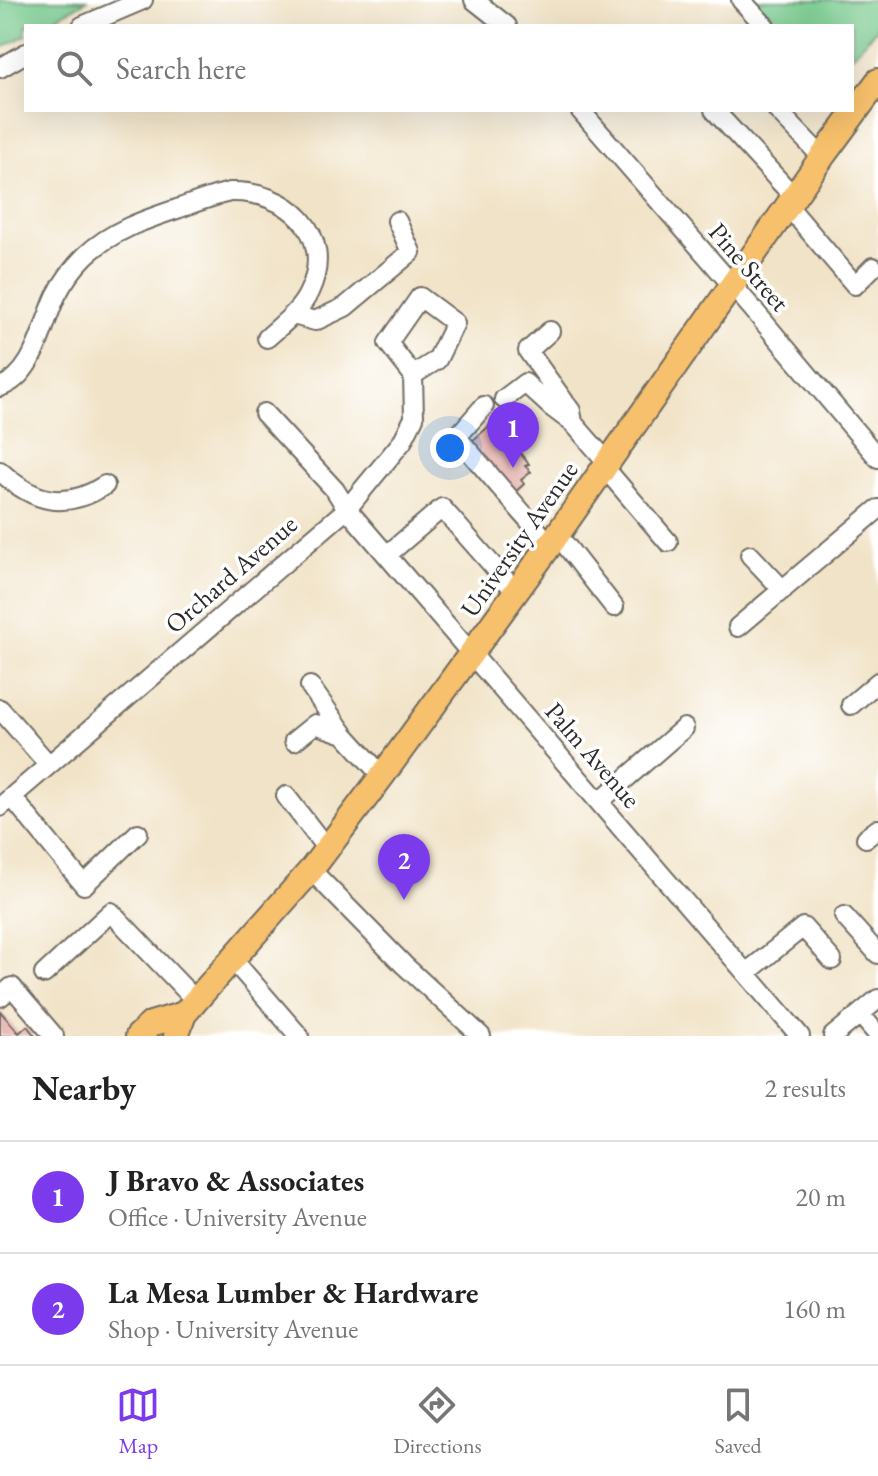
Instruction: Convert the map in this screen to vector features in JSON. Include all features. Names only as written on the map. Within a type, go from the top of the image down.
[{"type":"main road","name":"University Avenue","points":[[854,106],[878,81]]},
{"type":"main road","name":"University Avenue","points":[[138,1036],[151,1024],[185,1017],[311,870],[606,465],[822,157],[845,115]]},
{"type":"street","points":[[87,24],[143,0]]},
{"type":"street","points":[[474,0],[504,24]]},
{"type":"street","points":[[741,0],[763,24]]},
{"type":"street","points":[[0,68],[24,54]]},
{"type":"street","name":"Pine Street","points":[[582,112],[878,458]]},
{"type":"street","points":[[716,112],[855,285],[873,267]]},
{"type":"street","points":[[779,112],[822,157]]},
{"type":"street","points":[[0,387],[13,381],[26,368],[56,297],[85,256],[100,243],[135,223],[218,195],[242,191],[282,202],[309,232],[316,258],[313,283],[293,315],[267,338]]},
{"type":"street","points":[[293,315],[315,321],[345,307],[411,252],[397,221]]},
{"type":"street","points":[[420,297],[455,323],[437,360],[413,375],[388,343],[420,297]]},
{"type":"street","points":[[550,331],[528,351],[571,411],[574,424]]},
{"type":"street","name":"Orchard Avenue","points":[[6,802],[347,509],[402,442],[414,418],[413,375]]},
{"type":"street","points":[[504,399],[525,383],[574,424],[668,542]]},
{"type":"street","points":[[484,406],[457,437],[614,607]]},
{"type":"street","name":"Palm Avenue","points":[[264,413],[335,490],[347,509],[800,1036]]},
{"type":"street","points":[[0,471],[29,494],[54,500],[81,497],[105,485]]},
{"type":"street","points":[[387,555],[442,508],[516,592]]},
{"type":"street","points":[[738,627],[878,509]]},
{"type":"street","points":[[750,555],[783,590]]},
{"type":"street","points":[[851,705],[878,682]]},
{"type":"street","points":[[310,686],[344,734],[382,776]]},
{"type":"street","points":[[0,709],[49,765]]},
{"type":"street","points":[[294,741],[315,724],[344,734]]},
{"type":"street","points":[[599,802],[684,728]]},
{"type":"street","points":[[286,796],[327,849]]},
{"type":"street","points":[[6,802],[84,885],[138,833]]},
{"type":"street","points":[[311,870],[404,965],[481,1036]]},
{"type":"street","points":[[44,974],[111,912],[185,1017]]},
{"type":"street","points":[[844,916],[878,954]]},
{"type":"street","points":[[746,973],[803,927],[832,960]]},
{"type":"street","points":[[233,960],[299,1036]]},
{"type":"street","points":[[0,997],[12,987],[54,1036]]},
{"type":"street","points":[[833,1036],[878,999]]},
{"type":"street","points":[[860,1014],[878,1035]]},
{"type":"green space","points":[[0,0],[88,0],[45,24],[24,24],[24,36],[0,49]]},
{"type":"green space","points":[[752,0],[878,0],[878,27],[854,54],[854,24],[773,24]]},
{"type":"building","points":[[494,422],[529,464],[525,466],[531,472],[521,480],[524,484],[514,493],[471,442]]},
{"type":"building","points":[[0,1011],[19,1033],[27,1026],[35,1036],[0,1036]]},
{"type":"place","name":"J Bravo & Associates","points":[[513,468]]},
{"type":"place","name":"La Mesa Lumber & Hardware","points":[[404,900]]}]
